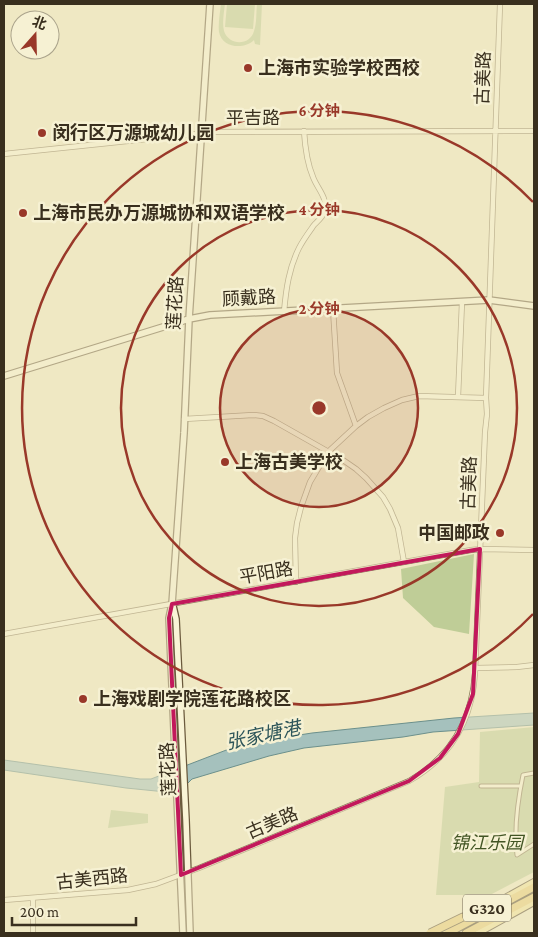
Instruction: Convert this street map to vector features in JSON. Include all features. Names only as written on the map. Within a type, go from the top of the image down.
[{"type":"highway","points":[[448,933],[534,887]]},
{"type":"highway","points":[[466,933],[534,896]]},
{"type":"highway","points":[[430,933],[462,917],[498,907]]},
{"type":"main road","name":"莲花路","points":[[183,933],[169,618],[172,604],[184,433],[189,319],[210,4]]},
{"type":"main road","name":"顾戴路","points":[[4,376],[189,319],[210,315],[489,300],[534,306]]},
{"type":"main road","name":"莲花路","points":[[172,604],[176,619],[190,933]]},
{"type":"main road","name":"G320","points":[[440,933],[534,882]]},
{"type":"main road","name":"G320","points":[[478,933],[534,902]]},
{"type":"street","name":"古美路","points":[[181,875],[421,774],[448,749],[468,713],[473,694],[476,668],[487,414],[489,300],[500,4]]},
{"type":"street","name":"平吉路","points":[[4,154],[201,132],[534,131]]},
{"type":"street","points":[[284,312],[287,284],[294,260],[308,234],[324,213],[325,208],[324,197],[309,165],[304,132]]},
{"type":"street","points":[[458,397],[462,302]]},
{"type":"street","points":[[333,309],[337,372],[356,426]]},
{"type":"street","points":[[296,582],[295,538],[301,507],[310,482],[328,452],[356,426],[384,408],[410,397],[486,398]]},
{"type":"street","points":[[184,419],[263,416],[274,420],[356,469],[383,497],[390,509],[398,528],[400,548],[404,562]]},
{"type":"street","name":"平阳路","points":[[4,634],[480,549],[534,550]]},
{"type":"street","points":[[476,668],[534,665]]},
{"type":"street","points":[[534,773],[523,775],[515,841],[517,855],[534,844]]},
{"type":"street","points":[[480,786],[521,786]]},
{"type":"street","name":"古美西路","points":[[4,900],[128,890],[156,884],[181,875]]},
{"type":"street","points":[[33,898],[33,933]]},
{"type":"highlighted area","points":[[480,549],[473,694],[458,734],[440,758],[409,781],[181,875],[169,618],[172,604]]},
{"type":"green space","points":[[221,4],[225,4],[223,21],[224,31],[227,36],[235,42],[244,42],[252,36],[256,25],[257,4],[262,4],[260,45],[255,44],[254,40],[239,46],[234,46],[224,41],[219,32]]},
{"type":"green space","points":[[227,4],[255,4],[253,29],[225,27]]},
{"type":"green space","points":[[474,554],[469,634],[434,627],[403,598],[401,569]]},
{"type":"green space","name":"锦江乐园","points":[[534,727],[534,872],[490,895],[436,895],[445,787],[479,782],[480,732]]},
{"type":"green space","points":[[111,810],[148,814],[148,823],[108,828]]},
{"type":"water","points":[[534,713],[534,725],[433,732],[304,748],[269,756],[192,779],[188,783],[166,792],[4,770],[4,760],[151,779],[229,749],[237,749],[280,738],[454,718]]},
{"type":"place","name":"上海市实验学校西校","points":[[248,68]]},
{"type":"place","name":"闵行区万源城幼儿园","points":[[42,133]]},
{"type":"place","name":"上海市民办万源城协和双语学校","points":[[23,213]]},
{"type":"place","name":"上海古美学校","points":[[225,462]]},
{"type":"place","name":"中国邮政","points":[[500,533]]},
{"type":"place","name":"上海戏剧学院莲花路校区","points":[[83,699]]},
{"type":"water label","name":"张家塘港","points":[[263,735]]}]
